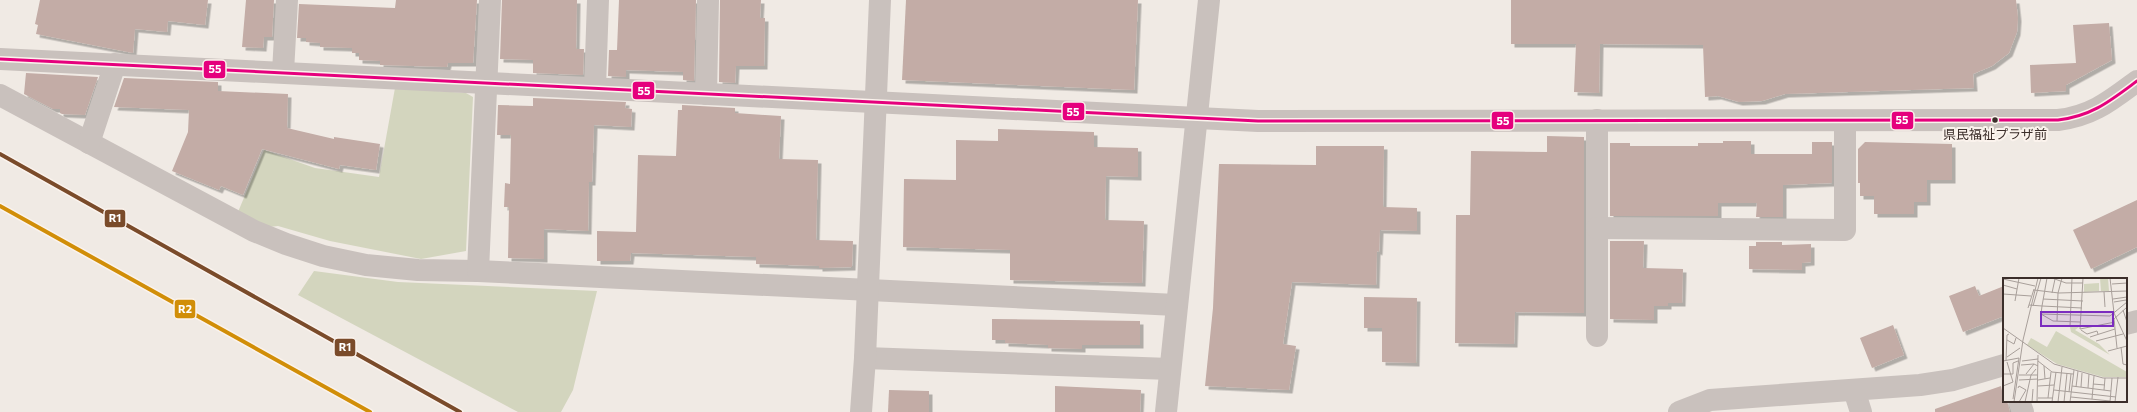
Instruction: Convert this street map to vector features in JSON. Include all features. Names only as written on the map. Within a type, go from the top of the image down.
[{"type":"street","points":[[283,72],[287,0]]},
{"type":"street","points":[[478,271],[490,0]]},
{"type":"street","points":[[596,88],[598,0]]},
{"type":"street","points":[[706,94],[708,0]]},
{"type":"street","points":[[861,412],[865,358],[880,0]]},
{"type":"street","points":[[1166,412],[1209,0]]},
{"type":"street","points":[[0,58],[1197,118],[1319,122],[1597,120],[2050,120],[2076,118],[2092,112],[2137,81]]},
{"type":"street","points":[[89,143],[115,64]]},
{"type":"street","points":[[0,95],[254,231],[286,244],[323,256],[366,265],[418,270],[478,271],[1176,305]]},
{"type":"street","points":[[1597,120],[1597,336]]},
{"type":"street","points":[[1597,228],[1844,230],[1845,121]]},
{"type":"street","points":[[2127,324],[2137,321]]},
{"type":"street","points":[[865,358],[1170,369]]},
{"type":"street","points":[[1679,412],[1710,400],[1854,390],[1953,380],[2003,365]]},
{"type":"street","points":[[1854,390],[1861,412]]},
{"type":"street","points":[[2019,402],[2023,412]]},
{"type":"green space","points":[[395,88],[466,93],[473,97],[466,251],[421,259],[330,241],[278,226],[269,227],[238,212],[264,150],[315,168],[379,177]]},
{"type":"green space","points":[[314,271],[398,282],[597,291],[573,390],[561,412],[518,412],[298,295]]},
{"type":"building","points":[[40,0],[208,0],[205,25],[168,21],[167,32],[135,29],[133,53],[36,34],[38,25],[35,24]]},
{"type":"building","points":[[246,0],[274,0],[272,37],[264,37],[263,48],[242,47]]},
{"type":"building","points":[[396,0],[477,0],[473,63],[448,63],[447,67],[380,65],[380,61],[359,60],[359,53],[352,53],[352,48],[320,47],[320,43],[306,42],[306,38],[297,38],[299,4],[395,8]]},
{"type":"building","points":[[502,0],[577,0],[576,49],[584,49],[583,75],[533,73],[533,60],[500,59]]},
{"type":"building","points":[[619,0],[696,0],[694,81],[683,80],[683,72],[626,70],[626,77],[608,76],[609,50],[617,50]]},
{"type":"building","points":[[720,0],[761,0],[760,18],[765,18],[764,66],[736,66],[735,83],[719,82]]},
{"type":"building","points":[[906,0],[1138,0],[1134,90],[902,80]]},
{"type":"building","points":[[1511,0],[2016,0],[2018,18],[2017,32],[2009,53],[1992,66],[1973,74],[1974,88],[1785,94],[1762,101],[1739,102],[1718,96],[1705,97],[1703,45],[1600,44],[1599,93],[1574,92],[1576,44],[1511,44]]},
{"type":"building","points":[[2109,23],[2112,60],[2066,85],[2066,91],[2031,93],[2030,65],[2076,63],[2073,25]]},
{"type":"building","points":[[26,73],[98,77],[85,115],[62,114],[60,113],[60,109],[53,109],[24,94]]},
{"type":"building","points":[[124,78],[218,82],[218,91],[288,94],[287,128],[334,139],[334,137],[380,144],[376,170],[340,165],[339,169],[262,149],[243,195],[221,186],[219,190],[172,171],[188,132],[189,110],[114,107]]},
{"type":"building","points":[[533,98],[626,102],[625,108],[632,109],[631,127],[594,125],[592,182],[589,182],[588,231],[544,229],[544,259],[508,258],[509,207],[504,207],[505,183],[510,184],[511,135],[497,135],[498,105],[533,106]]},
{"type":"building","points":[[682,105],[735,108],[735,113],[781,116],[779,159],[818,160],[816,240],[853,241],[852,267],[819,268],[819,266],[756,264],[756,257],[631,253],[630,261],[597,261],[597,231],[636,232],[638,155],[676,156],[678,110],[682,110]]},
{"type":"building","points":[[998,129],[1094,132],[1094,147],[1138,148],[1138,177],[1106,176],[1105,220],[1144,221],[1142,283],[1010,280],[1010,250],[903,247],[904,179],[956,180],[956,140],[998,141]]},
{"type":"building","points":[[1547,136],[1584,137],[1584,313],[1515,312],[1514,344],[1455,343],[1456,215],[1470,215],[1471,151],[1547,152]]},
{"type":"building","points":[[1723,141],[1751,141],[1751,154],[1812,154],[1812,142],[1832,142],[1832,183],[1783,185],[1783,217],[1756,217],[1757,203],[1718,203],[1718,216],[1610,216],[1610,143],[1630,143],[1630,146],[1698,146],[1698,143],[1723,143]]},
{"type":"building","points":[[1865,142],[1952,144],[1952,180],[1927,180],[1927,202],[1914,202],[1914,214],[1874,214],[1874,196],[1860,196],[1860,183],[1858,183],[1858,149]]},
{"type":"building","points":[[1316,146],[1384,146],[1383,207],[1417,208],[1417,231],[1380,230],[1379,252],[1377,251],[1376,285],[1292,282],[1283,344],[1296,346],[1289,390],[1205,386],[1213,308],[1219,164],[1316,165]]},
{"type":"building","points":[[2137,200],[2137,247],[2091,269],[2073,230]]},
{"type":"building","points":[[1610,241],[1644,241],[1643,268],[1683,269],[1682,303],[1668,303],[1668,306],[1654,306],[1654,320],[1610,319]]},
{"type":"building","points":[[1756,242],[1782,242],[1782,245],[1811,244],[1811,262],[1802,263],[1802,270],[1749,269],[1749,246],[1756,246]]},
{"type":"building","points":[[1975,286],[1979,296],[2003,286],[2003,316],[1963,332],[1949,296]]},
{"type":"building","points":[[1364,297],[1417,298],[1416,363],[1382,362],[1382,328],[1364,328]]},
{"type":"building","points":[[992,319],[1140,321],[1140,345],[1082,345],[1082,349],[1048,348],[1048,345],[1005,343],[1005,340],[992,340]]},
{"type":"building","points":[[1893,325],[1904,355],[1872,368],[1860,338]]},
{"type":"building","points":[[1055,386],[1141,390],[1140,412],[1055,412]]},
{"type":"building","points":[[2001,386],[2003,402],[2007,402],[2010,412],[1935,412],[1935,409]]},
{"type":"building","points":[[889,390],[929,391],[929,412],[888,412]]},
{"type":"railway","points":[[0,206],[370,412]]},
{"type":"transit line","name":"55","points":[[0,59],[1258,121],[2058,120],[2070,118],[2091,111],[2109,101],[2137,81]]},
{"type":"transit line","name":"R1","points":[[0,154],[460,412]]},
{"type":"transit line","name":"R2","points":[[0,206],[370,412]]},
{"type":"place","name":"県民福祉プラザ前","points":[[1995,120]]}]
